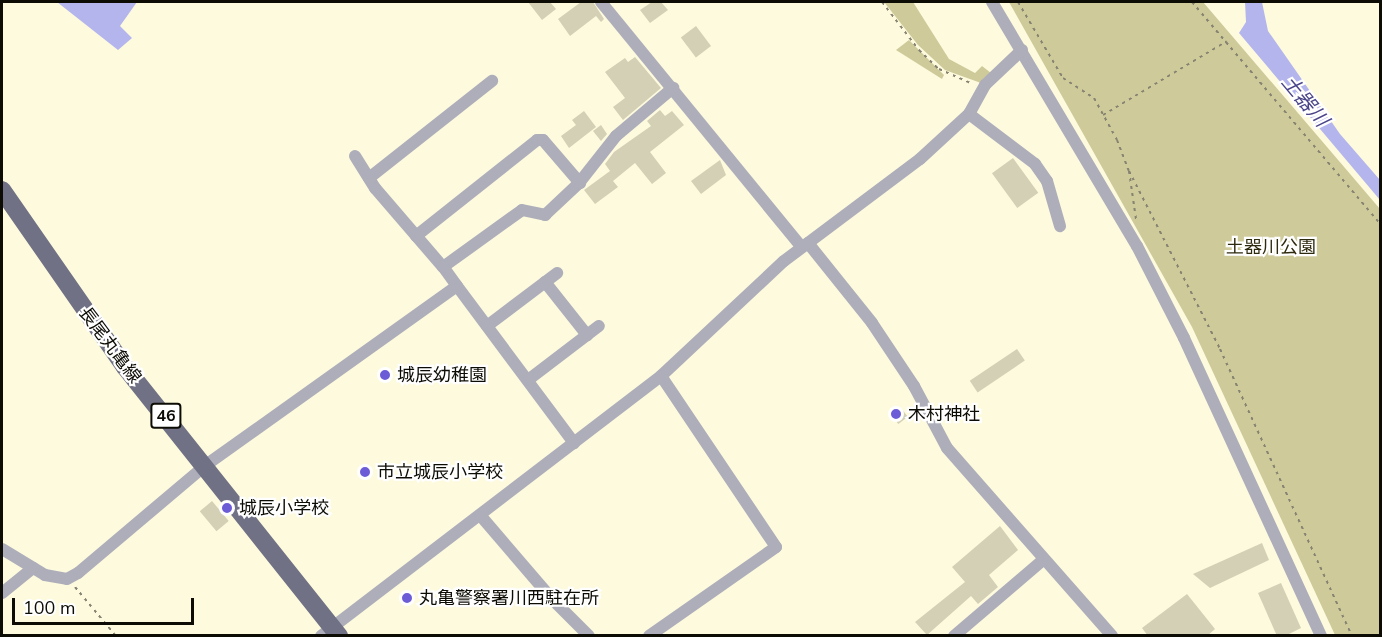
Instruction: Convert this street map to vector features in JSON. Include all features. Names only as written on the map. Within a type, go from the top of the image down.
[{"type":"main road","name":"長尾丸亀線","points":[[2,190],[66,287],[206,465],[331,632]]},
{"type":"street","points":[[601,2],[878,332],[920,396],[947,448],[1042,560],[1112,636]]},
{"type":"street","points":[[992,2],[1137,246],[1184,338],[1321,636]]},
{"type":"street","points":[[331,632],[661,376],[805,245],[920,159],[969,114],[983,88],[1022,50]]},
{"type":"street","points":[[369,178],[492,81]]},
{"type":"street","points":[[443,267],[522,210],[545,215],[580,183],[616,136],[673,88]]},
{"type":"street","points":[[969,114],[1035,164],[1047,182],[1059,226]]},
{"type":"street","points":[[416,236],[537,140],[543,140],[580,183]]},
{"type":"street","points":[[355,156],[369,178],[443,267],[574,443]]},
{"type":"street","points":[[487,326],[557,273]]},
{"type":"street","points":[[545,282],[587,335]]},
{"type":"street","points":[[2,549],[33,568],[67,579],[206,465],[457,286]]},
{"type":"street","points":[[528,380],[599,326]]},
{"type":"street","points":[[649,636],[776,547],[661,376]]},
{"type":"street","points":[[480,515],[552,599],[589,636]]},
{"type":"street","points":[[954,636],[1042,560]]},
{"type":"street","points":[[2,593],[33,568]]},
{"type":"path","points":[[882,2],[919,50],[939,69],[983,88]]},
{"type":"path","points":[[1018,2],[1063,78],[1094,98],[1103,115],[1220,349],[1352,636]]},
{"type":"path","points":[[1192,2],[1380,224]]},
{"type":"path","points":[[1103,115],[1227,41]]},
{"type":"path","points":[[1129,171],[1137,246]]},
{"type":"path","points":[[67,579],[95,606],[116,636]]},
{"type":"green space","points":[[884,2],[913,2],[949,59],[975,73],[982,66],[991,73],[981,83],[945,70],[918,45]]},
{"type":"green space","name":"土器川公園","points":[[1009,2],[1203,2],[1380,209],[1380,635],[1335,635],[1192,327]]},
{"type":"green space","points":[[909,40],[944,75],[942,79],[896,50]]},
{"type":"water","points":[[57,2],[137,2],[120,26],[132,38],[118,50]]},
{"type":"water","name":"土器川","points":[[1245,2],[1262,2],[1268,31],[1340,134],[1380,180],[1380,200],[1239,33],[1246,22]]},
{"type":"building","points":[[528,2],[550,2],[556,9],[542,20]]},
{"type":"building","points":[[581,2],[593,2],[604,19],[601,22],[596,16],[570,36],[558,19]]},
{"type":"building","points":[[652,2],[661,2],[668,10],[650,23],[640,10]]},
{"type":"building","points":[[696,26],[711,46],[696,57],[681,37]]},
{"type":"building","points":[[635,57],[661,88],[623,120],[613,107],[625,98],[605,72],[625,58],[628,62]]},
{"type":"building","points":[[660,110],[665,116],[672,111],[684,125],[650,152],[666,173],[652,184],[635,163],[613,181],[618,187],[595,204],[584,190],[610,171],[605,164],[614,152],[651,126],[647,121]]},
{"type":"building","points":[[584,111],[596,127],[569,148],[561,136],[576,125],[572,120]]},
{"type":"building","points":[[601,125],[607,134],[601,141],[593,131]]},
{"type":"building","points":[[1013,158],[1038,193],[1017,208],[992,173]]},
{"type":"building","points":[[720,160],[726,175],[701,194],[691,181]]},
{"type":"building","points":[[1017,349],[1025,361],[978,392],[970,381]]},
{"type":"building","points":[[901,408],[908,417],[898,424],[892,415]]},
{"type":"building","points":[[212,501],[229,521],[216,531],[200,511]]},
{"type":"building","points":[[1000,526],[1018,550],[989,575],[998,587],[978,604],[971,596],[927,635],[915,622],[965,582],[952,567]]},
{"type":"building","points":[[1262,543],[1269,560],[1210,588],[1193,574]]},
{"type":"building","points":[[1281,583],[1301,628],[1285,636],[1277,636],[1258,593]]},
{"type":"building","points":[[1187,594],[1215,629],[1207,636],[1148,636],[1142,628]]},
{"type":"place","name":"城辰幼稚園","points":[[385,375]]},
{"type":"place","name":"木村神社","points":[[896,414]]},
{"type":"place","name":"市立城辰小学校","points":[[365,472]]},
{"type":"place","name":"城辰小学校","points":[[227,508]]},
{"type":"place","name":"丸亀警察署川西駐在所","points":[[407,598]]}]
